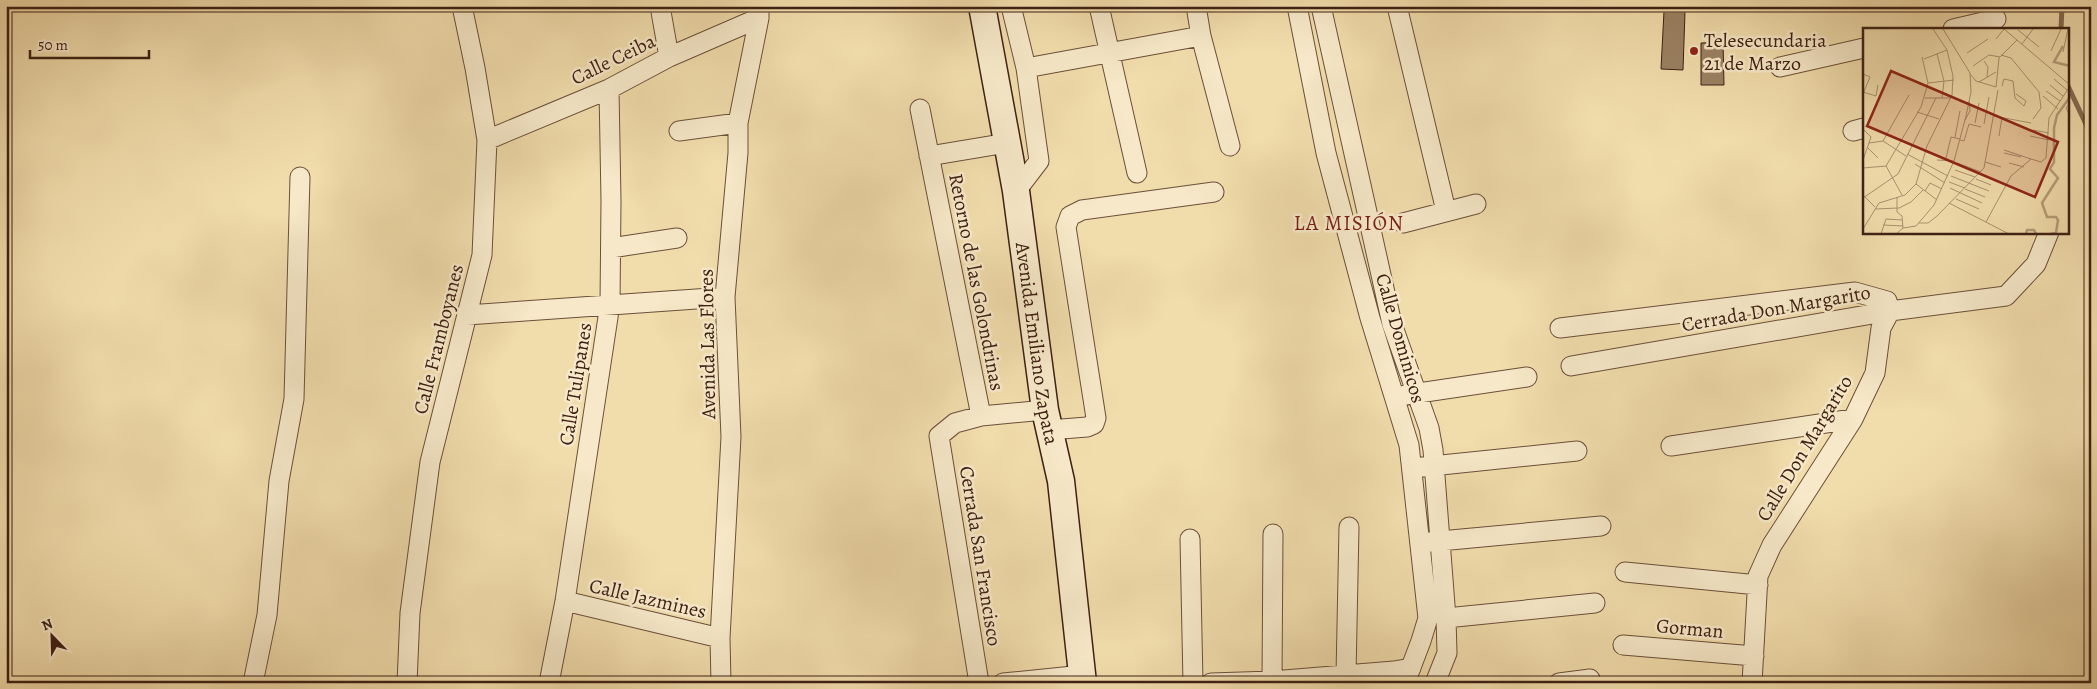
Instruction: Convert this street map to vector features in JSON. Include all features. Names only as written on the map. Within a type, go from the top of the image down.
[{"type":"main road","name":"Avenida Emiliano Zapata","points":[[982,6],[1016,191],[1047,420],[1061,481],[1083,679]]},
{"type":"street","name":"Calle Framboyanes","points":[[407,683],[410,613],[430,462],[482,255],[487,140],[462,6]]},
{"type":"street","points":[[660,6],[669,57]]},
{"type":"street","points":[[1011,6],[1026,68],[1039,161],[1016,191]]},
{"type":"street","points":[[1099,6],[1137,173]]},
{"type":"street","points":[[1196,6],[1201,36],[1230,146]]},
{"type":"street","points":[[1397,6],[1446,212]]},
{"type":"street","points":[[1298,10],[1325,7]]},
{"type":"street","name":"Calle Dominicos","points":[[1325,7],[1370,230],[1392,324],[1429,428],[1434,467],[1447,653],[1435,683]]},
{"type":"street","name":"Calle Dominicos","points":[[1298,10],[1326,153],[1393,398],[1409,445],[1428,618],[1408,675]]},
{"type":"street","name":"Calle Ceiba","points":[[487,140],[609,89],[759,12]]},
{"type":"street","name":"Avenida Las Flores","points":[[721,683],[720,638],[731,437],[725,297],[738,153],[738,123],[759,12]]},
{"type":"street","points":[[1957,28],[1995,18]]},
{"type":"street","points":[[1026,68],[1201,36]]},
{"type":"street","points":[[1780,67],[1863,48]]},
{"type":"street","name":"Calle Tulipanes","points":[[549,683],[565,602],[610,304],[609,89]]},
{"type":"street","name":"Retorno de las Golondrinas","points":[[920,109],[981,416]]},
{"type":"street","points":[[679,131],[738,123]]},
{"type":"street","name":"Retorno de las Golondrinas","points":[[929,156],[1007,143]]},
{"type":"street","points":[[253,683],[266,615],[279,481],[294,399],[300,177]]},
{"type":"street","name":"Retorno de las Golondrinas","points":[[939,436],[955,423],[981,416],[1047,420],[1087,427],[1094,424],[1096,418],[1066,227],[1070,216],[1082,210],[1214,192]]},
{"type":"street","points":[[1403,223],[1476,204]]},
{"type":"street","points":[[1348,236],[1370,230]]},
{"type":"street","points":[[1890,311],[2006,296],[2036,264],[2048,234]]},
{"type":"street","points":[[611,248],[677,238]]},
{"type":"street","name":"Cerrada Don Margarito","points":[[1560,328],[1854,292],[1887,300],[1890,311],[1571,366]]},
{"type":"street","points":[[467,315],[725,297]]},
{"type":"street","name":"Calle Don Margarito","points":[[1752,683],[1758,576],[1772,545],[1853,419],[1875,373],[1882,328],[1890,311]]},
{"type":"street","points":[[1393,398],[1527,377]]},
{"type":"street","points":[[1671,446],[1853,419]]},
{"type":"street","name":"Cerrada San Francisco","points":[[939,436],[979,683]]},
{"type":"street","points":[[1411,468],[1578,451]]},
{"type":"street","points":[[1419,542],[1440,542],[1602,526]]},
{"type":"street","points":[[1346,675],[1349,527]]},
{"type":"street","points":[[1272,682],[1273,534]]},
{"type":"street","points":[[1190,539],[1193,683]]},
{"type":"street","points":[[1626,572],[1758,585]]},
{"type":"street","name":"Calle Jazmines","points":[[565,602],[720,638]]},
{"type":"street","points":[[1446,618],[1595,603]]},
{"type":"street","name":"Gorman","points":[[1623,645],[1754,656]]},
{"type":"street","points":[[1211,683],[1272,682],[1394,672],[1408,675]]},
{"type":"street","points":[[1003,683],[1083,679]]},
{"type":"street","points":[[1559,683],[1590,679]]},
{"type":"building","points":[[1664,11],[1685,12],[1683,70],[1661,69]]},
{"type":"building","points":[[1723,42],[1724,85],[1701,85],[1701,43]]},
{"type":"waterway","points":[[2061,28],[2062,6]]},
{"type":"waterway","points":[[2070,90],[2091,135]]},
{"type":"place","name":"Telesecundaria 21 de Marzo","points":[[1694,51]]},
{"type":"district","name":"LA MISIÓN","points":[[1349,223]]}]
